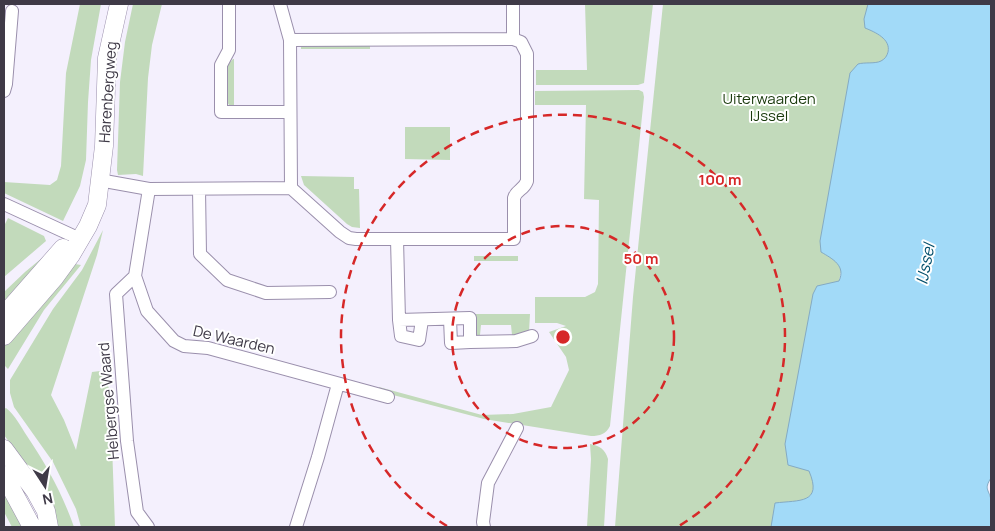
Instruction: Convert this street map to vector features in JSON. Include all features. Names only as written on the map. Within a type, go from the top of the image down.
[{"type":"street","name":"Harenbergweg","points":[[4,336],[55,277],[76,236],[100,180],[104,146],[107,58],[118,4]]},
{"type":"street","points":[[229,4],[229,50],[221,65],[221,112],[290,112]]},
{"type":"street","points":[[280,4],[290,40],[291,188]]},
{"type":"street","points":[[513,4],[513,39]]},
{"type":"street","points":[[4,91],[11,9]]},
{"type":"street","points":[[100,180],[149,189],[291,188],[349,238],[514,239],[514,198],[515,194],[525,186],[527,181],[527,54],[521,42],[513,39],[290,40]]},
{"type":"street","name":"De Waarden","points":[[149,189],[135,276],[147,311],[174,341],[184,346],[208,348],[388,397]]},
{"type":"street","points":[[199,189],[200,254],[227,280],[266,293],[330,292]]},
{"type":"street","points":[[4,204],[76,236]]},
{"type":"street","name":"Harenbergweg","points":[[4,315],[76,236]]},
{"type":"street","points":[[397,239],[401,336],[419,340],[422,320]]},
{"type":"street","name":"Helbergse Waard","points":[[135,276],[116,294],[127,441],[137,512],[148,527]]},
{"type":"street","points":[[399,320],[470,318],[470,342]]},
{"type":"street","points":[[450,319],[451,343],[516,341],[532,336]]},
{"type":"street","points":[[296,527],[338,384]]},
{"type":"street","points":[[484,527],[488,483],[517,428]]},
{"type":"street","points":[[4,449],[35,491],[46,512],[48,527]]},
{"type":"street","points":[[4,475],[32,527]]},
{"type":"green space","points":[[80,4],[101,4],[91,60],[86,160],[80,186],[63,221],[4,193],[4,182],[50,185],[57,180],[61,166],[66,73]]},
{"type":"green space","points":[[133,4],[162,4],[152,45],[148,78],[143,176],[136,174],[118,175],[117,170],[120,82],[125,42]]},
{"type":"green space","points":[[585,4],[653,4],[644,83],[638,85],[536,85],[536,70],[587,70]]},
{"type":"green space","name":"Uiterwaarden IJssel","points":[[663,4],[898,4],[840,276],[809,527],[615,527],[633,297]]},
{"type":"green space","points":[[301,45],[370,45],[370,49],[301,49]]},
{"type":"green space","points":[[233,59],[234,107],[229,105],[226,100],[226,67]]},
{"type":"green space","points":[[639,90],[643,92],[644,97],[610,426],[607,431],[600,435],[591,436],[484,419],[378,391],[379,387],[482,415],[513,414],[551,407],[569,370],[566,357],[549,332],[566,326],[557,323],[535,323],[535,297],[585,297],[595,292],[598,284],[599,200],[584,199],[586,105],[535,105],[535,91]]},
{"type":"green space","points":[[405,127],[450,127],[450,160],[405,159]]},
{"type":"green space","points":[[301,176],[354,177],[354,189],[359,189],[360,228],[347,224],[304,185]]},
{"type":"green space","points":[[8,218],[44,236],[46,241],[4,277],[4,226]]},
{"type":"green space","points":[[103,230],[97,255],[51,395],[76,450],[92,372],[100,371],[110,390],[115,527],[81,527],[76,509],[53,462],[14,407],[10,393],[10,380],[53,309],[82,270]]},
{"type":"green space","points":[[48,253],[4,310],[4,292]]},
{"type":"green space","points":[[474,256],[518,256],[518,261],[474,261]]},
{"type":"green space","points":[[75,264],[81,265],[44,310],[8,369],[4,365],[4,344]]},
{"type":"green space","points":[[472,314],[530,314],[529,332],[522,335],[512,335],[511,325],[481,325],[480,335],[478,336],[474,332]]},
{"type":"green space","points":[[6,408],[18,421],[47,469],[59,491],[74,527],[56,527],[21,458],[4,435],[4,409]]},
{"type":"green space","points":[[590,444],[602,448],[608,459],[604,527],[587,527],[591,459]]},
{"type":"green space","points":[[4,483],[30,527],[12,527],[4,512]]},
{"type":"water","name":"IJssel","points":[[868,4],[991,4],[991,478],[987,488],[991,501],[991,527],[771,527],[775,503],[806,498],[811,495],[813,490],[813,482],[809,471],[788,465],[785,444],[813,294],[817,286],[839,281],[841,276],[840,267],[830,257],[821,252],[820,241],[850,73],[858,64],[881,61],[888,52],[885,40],[865,28],[864,19]]}]
